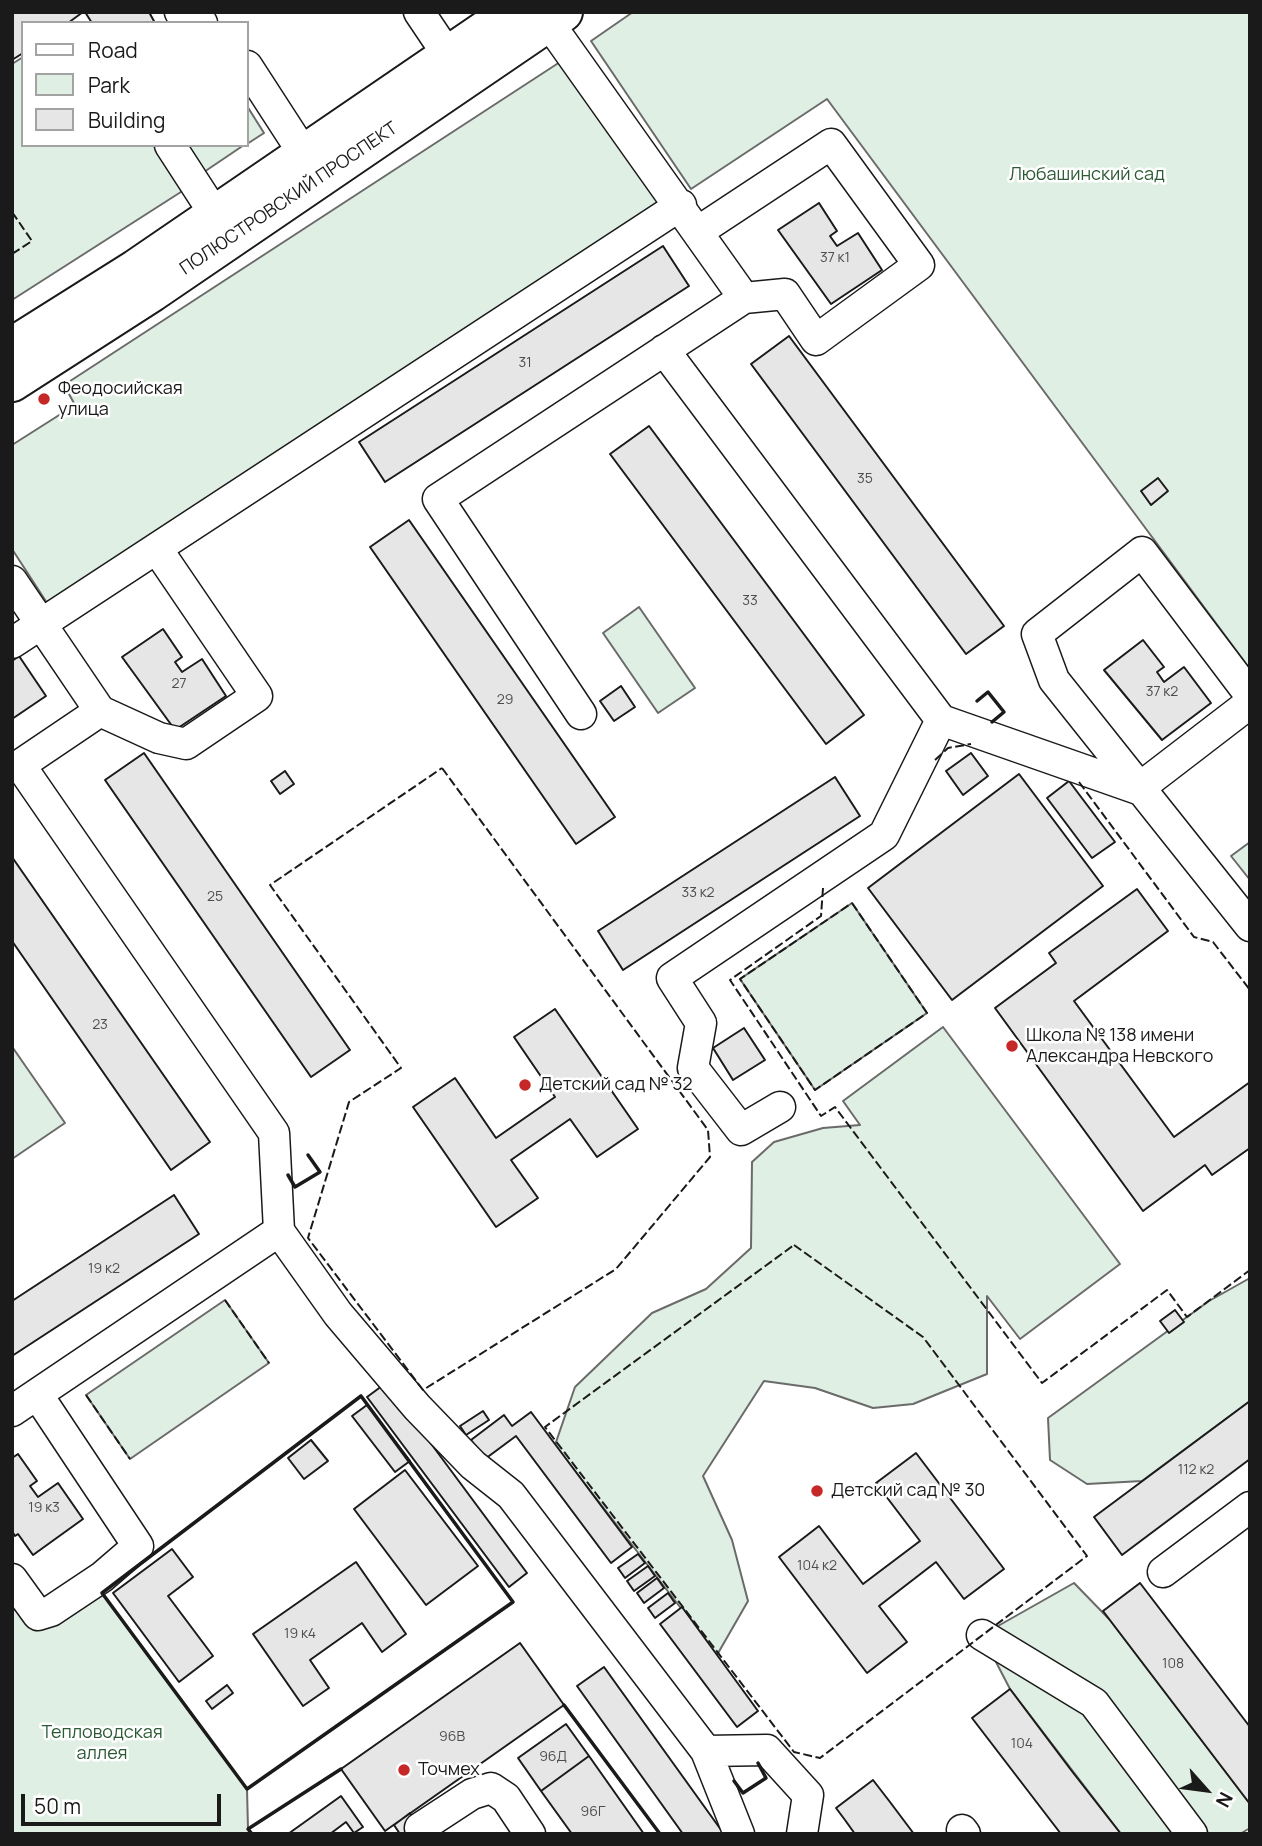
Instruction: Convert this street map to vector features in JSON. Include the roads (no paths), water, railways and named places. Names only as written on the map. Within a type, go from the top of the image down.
[{"type":"main road","name":"ПОЛЮСТРОВСКИЙ ПРОСПЕКТ","points":[[457,67],[512,12]]},
{"type":"main road","name":"ПОЛЮСТРОВСКИЙ ПРОСПЕКТ","points":[[12,382],[223,227],[457,67],[551,16]]},
{"type":"main road","name":"ПОЛЮСТРОВСКИЙ ПРОСПЕКТ","points":[[12,347],[223,227]]},
{"type":"lane","points":[[180,12],[198,21]]},
{"type":"lane","points":[[419,12],[457,67]]},
{"type":"lane","points":[[551,16],[744,298]]},
{"type":"lane","points":[[248,68],[312,166]]},
{"type":"lane","points":[[581,714],[438,499],[744,298],[785,294],[816,340],[919,265],[831,144],[699,231]]},
{"type":"lane","points":[[171,147],[223,227]]},
{"type":"lane","points":[[12,643],[681,205]]},
{"type":"lane","points":[[664,349],[940,720],[1138,789]]},
{"type":"lane","points":[[12,580],[100,710],[159,738],[186,744],[257,696],[157,549]]},
{"type":"lane","points":[[1250,695],[1142,552],[1037,634],[1054,680],[1138,789],[1250,926]]},
{"type":"lane","points":[[1138,789],[1250,703]]},
{"type":"lane","points":[[100,710],[16,768],[274,1133],[279,1231],[338,1314],[417,1406],[473,1465],[511,1495],[706,1751],[739,1834]]},
{"type":"lane","points":[[780,1107],[741,1130],[693,1068],[701,1023],[672,978],[884,835],[940,720]]},
{"type":"lane","points":[[12,1411],[279,1231]]},
{"type":"lane","points":[[12,1579],[38,1615],[51,1611],[102,1577],[138,1546],[37,1394]]},
{"type":"lane","points":[[1163,1572],[1250,1507]]},
{"type":"lane","points":[[982,1635],[1094,1703],[1192,1834]]},
{"type":"lane","points":[[706,1751],[767,1750],[808,1796],[802,1834]]},
{"type":"lane","points":[[420,1828],[472,1794],[491,1788],[506,1798],[530,1834]]},
{"type":"place","name":"Феодосийская улица","points":[[44,399]]},
{"type":"place","name":"Школа № 138 имени Александра Невского","points":[[1012,1046]]},
{"type":"place","name":"Детский сад № 32","points":[[525,1085]]},
{"type":"place","name":"Детский сад № 30","points":[[817,1491]]},
{"type":"place","name":"Точмех","points":[[404,1770]]},
{"type":"park label","name":"Любашинский сад","points":[[1087,175]]},
{"type":"park label","name":"Тепловодская аллея","points":[[102,1743]]}]
